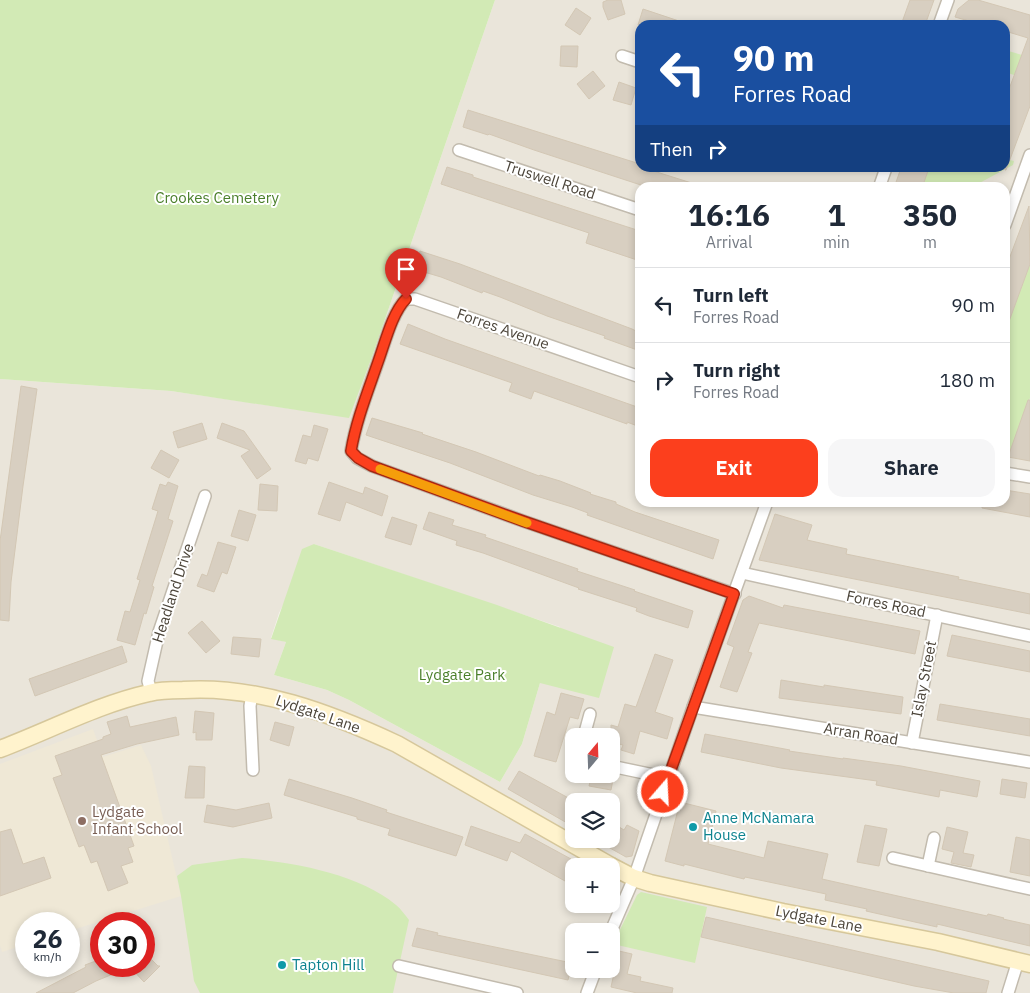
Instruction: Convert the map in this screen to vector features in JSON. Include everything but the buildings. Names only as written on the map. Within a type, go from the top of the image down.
[{"type":"street","points":[[941,20],[948,0]]},
{"type":"street","points":[[622,56],[635,60]]},
{"type":"street","name":"Truswell Road","points":[[459,150],[635,208]]},
{"type":"street","points":[[1010,211],[1030,155]]},
{"type":"street","name":"Forres Avenue","points":[[635,375],[415,299],[406,299],[400,305],[387,337],[354,433],[351,451],[358,458],[372,466],[523,521],[734,594]]},
{"type":"street","points":[[1010,473],[1030,477]]},
{"type":"street","name":"Headland Drive","points":[[151,692],[148,681],[159,632],[205,496]]},
{"type":"street","points":[[614,923],[634,878],[765,507]]},
{"type":"street","name":"Forres Road","points":[[742,573],[1030,636]]},
{"type":"street","name":"Islay Street","points":[[912,743],[937,615]]},
{"type":"street","name":"Lydgate Lane","points":[[0,749],[82,716],[151,692],[220,689],[252,694],[301,706],[372,732],[397,744],[597,858]]},
{"type":"street","points":[[252,694],[250,706],[253,770]]},
{"type":"street","name":"Arran Road","points":[[693,707],[1030,762]]},
{"type":"street","points":[[586,728],[590,714]]},
{"type":"street","points":[[620,768],[668,778]]},
{"type":"street","points":[[928,866],[934,838]]},
{"type":"street","points":[[892,858],[1030,888]]},
{"type":"street","name":"Lydgate Lane","points":[[620,871],[650,883],[783,912],[938,942],[1024,963]]},
{"type":"street","points":[[1008,993],[1024,963]]},
{"type":"street","points":[[399,966],[517,993]]},
{"type":"street","points":[[586,993],[592,978]]},
{"type":"shaded area","points":[[495,0],[1030,0],[1030,993],[0,993],[0,379],[171,391],[299,410],[373,354]],"holes":[[[314,544],[560,627],[540,683],[522,744],[500,782],[349,700],[327,690],[274,675],[286,642],[271,638],[279,613]]]},
{"type":"shaded area","name":"Lydgate Infant School","points":[[93,729],[103,757],[141,745],[151,766],[181,896],[130,912],[90,912],[90,924],[80,928],[80,912],[15,912],[15,948],[2,952],[0,945],[0,764]]},
{"type":"green space","name":"Crookes Cemetery","points":[[0,0],[495,0],[373,354],[349,418],[171,391],[0,379]]},
{"type":"green space","points":[[1010,51],[1022,55],[1014,75],[1010,74]]},
{"type":"green space","points":[[1010,160],[1014,161],[1013,165],[1010,167]]},
{"type":"green space","points":[[928,172],[1000,172],[981,182],[924,182]]},
{"type":"green space","points":[[1030,264],[1030,398],[1010,452],[1010,318]]},
{"type":"green space","name":"Lydgate Park","points":[[314,544],[497,605],[614,647],[599,698],[540,683],[522,744],[500,782],[349,700],[327,690],[274,675],[286,642],[271,639],[302,549]]},
{"type":"green space","points":[[242,858],[302,866],[343,877],[380,894],[398,907],[409,920],[393,993],[200,993],[194,981],[177,876],[192,865]]},
{"type":"green space","points":[[641,892],[707,907],[695,963],[620,946],[620,930],[637,895]]},
{"type":"slow traffic","points":[[380,469],[527,523]]},
{"type":"place","name":"Lydgate Infant School","points":[[82,821]]},
{"type":"place","name":"Anne McNamara House","points":[[693,827]]},
{"type":"place","name":"Tapton Hill","points":[[282,965]]},
{"type":"route","points":[[406,299],[400,305],[387,337],[354,433],[351,451],[358,458],[372,466],[523,521],[734,594],[663,792]]}]
